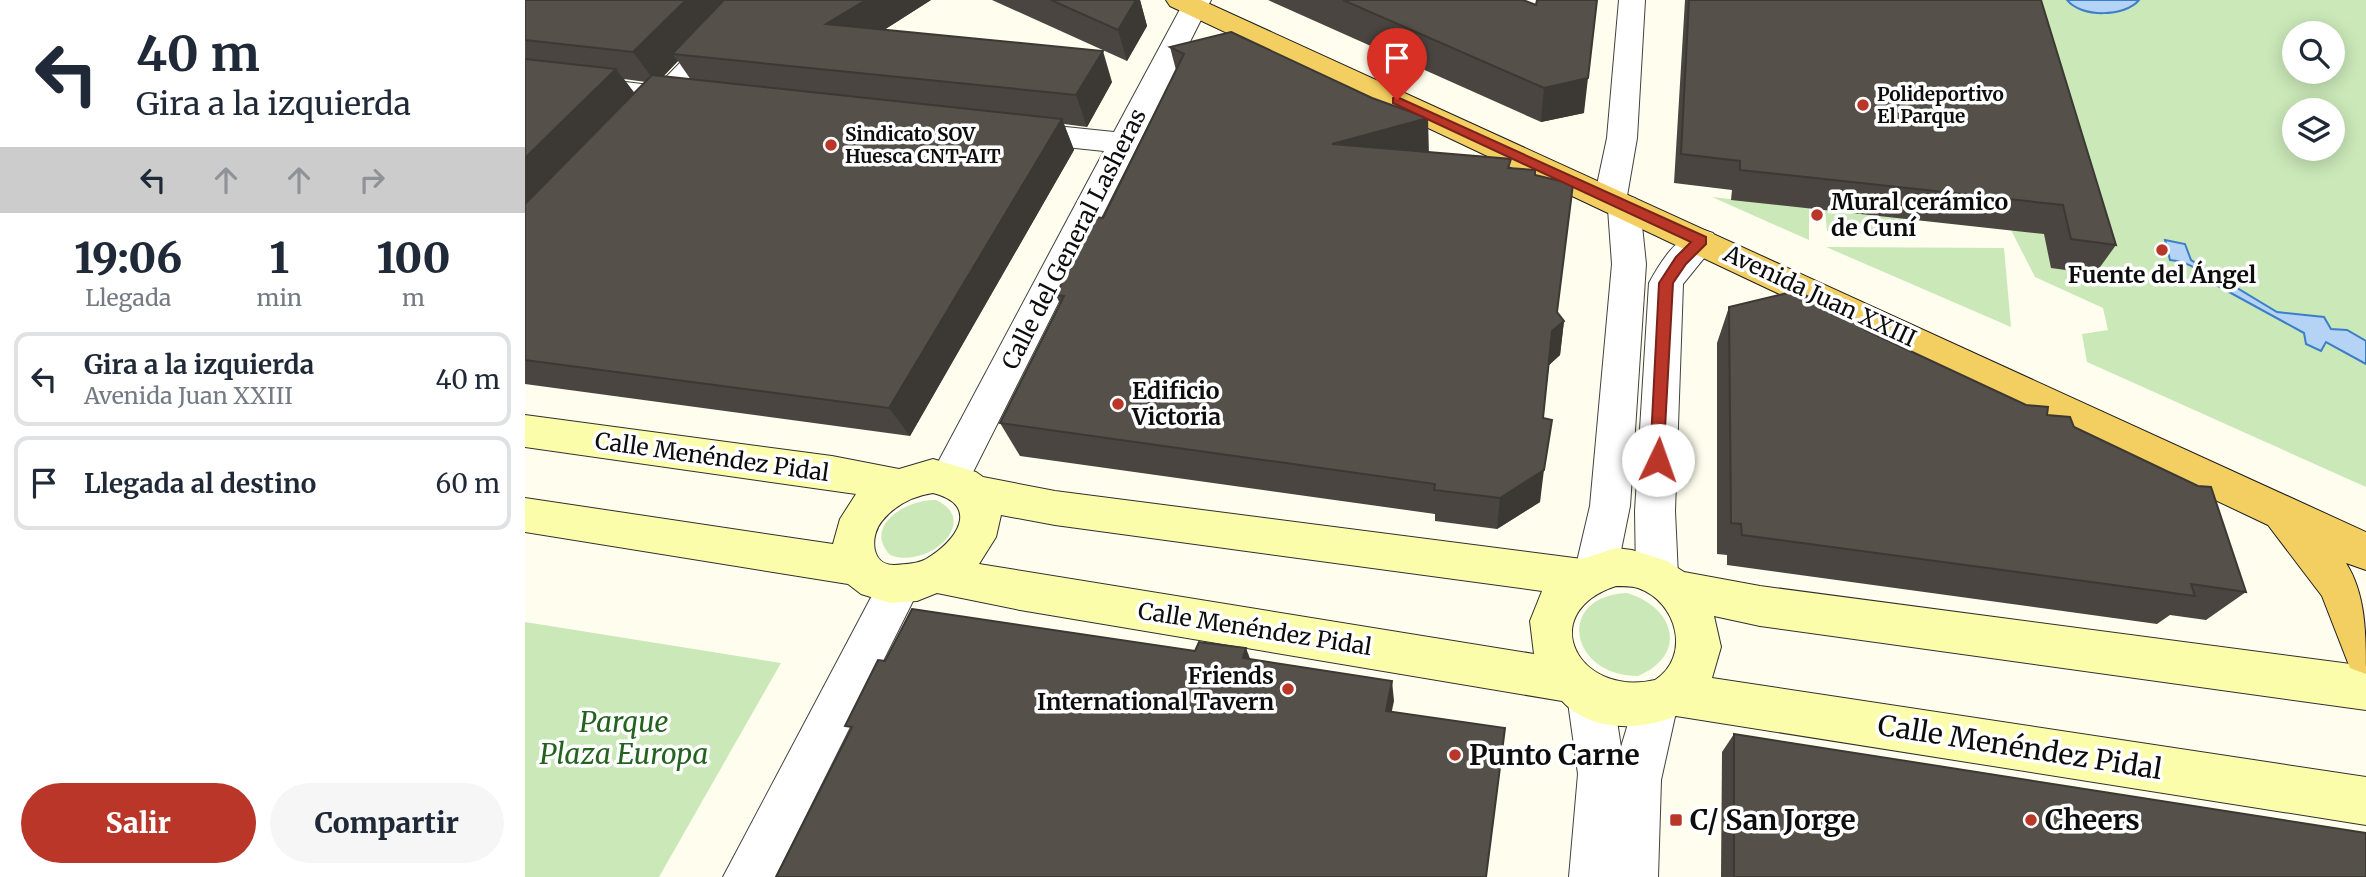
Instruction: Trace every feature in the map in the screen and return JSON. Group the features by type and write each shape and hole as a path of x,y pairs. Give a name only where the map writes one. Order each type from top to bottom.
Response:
{"highway":[{"name":"Avenida Juan XXIII","path":"1190,2 2366,552"},
{"name":"Avenida Juan XXIII","path":"2270,507 2304,540 2339,585 2366,653"}],"main road":[{"name":"Calle Menéndez Pidal","path":"525,431 832,472 898,485"},
{"path":"858,567 852,554 858,523 875,502 898,485 925,478 1055,508 1588,573 1616,567 1637,569 1666,583 1760,606 2366,688"},
{"path":"525,515 858,567 876,580 919,580 955,564 978,535 981,505 963,485"},
{"path":"1588,573 1564,590 1554,606 1549,624 1555,654 1581,688 1611,703 1633,706 1665,698 1689,680 1697,662 1700,642 1697,623 1688,604 1666,583"},
{"name":"Calle Menéndez Pidal","path":"919,580 1020,591 1581,688"},
{"name":"Calle Menéndez Pidal","path":"1665,698 2366,801"}],"street":[{"path":"621,142 757,0"},
{"path":"1588,573 1610,506 1629,264 1617,203 1632,0"},
{"name":"Calle del General Lasheras","path":"963,485 1190,2"},
{"path":"525,76 703,99"},
{"path":"985,128 1124,143"},
{"path":"1666,583 1655,511 1666,283 1681,260 1701,241"},
{"path":"748,877 919,580"},
{"path":"1581,688 1601,774 1594,877"},
{"path":"1633,877 1637,780 1665,698"}],"green space":[{"path":"2029,0 2366,0 2366,487 2087,362 2082,334 2108,330 2103,308 2035,277 2011,230"},
{"path":"1712,197 1809,208 1809,240"},
{"path":"1825,210 1904,218 1908,237 1827,231"},
{"path":"1826,247 2004,248 2011,327"},
{"path":"936,500 949,509 954,520 952,531 945,541 920,556 905,558 890,555 883,544 881,534 885,524 902,509"},
{"path":"1627,593 1656,609 1665,620 1669,632 1669,644 1664,656 1654,667 1638,676 1615,673 1597,663 1585,651 1580,636 1581,621 1589,607 1604,597"},
{"name":"Parque Plaza Europa","path":"525,622 781,663 659,877 525,877"}],"water":[{"path":"2067,0 2139,0 2124,10 2103,13 2082,10"},
{"path":"2165,240 2185,244 2191,260 2277,312 2324,317 2331,329 2347,330 2366,341 2366,364 2326,342 2321,351 2306,344 2304,333 2207,280 2191,266 2170,260"}],"building":[{"path":"525,0 686,0 633,52 525,40"},
{"path":"724,0 866,0 826,24 1103,51 1076,95 672,54"},
{"path":"1051,0 1136,0 1118,30"},
{"path":"1343,0 1523,0 1536,5 1537,0 1597,0 1588,78 1544,88"},
{"name":"Polideportivo El Parque","path":"1689,0 2041,0 2116,245 2071,239 2063,205 1740,170 1740,161 1681,154"},
{"path":"1231,32 1372,98 1428,118 1332,144 1511,159 1508,168 1535,170 1535,175 1573,184 1557,312 1564,321 1552,331 1543,418 1552,420 1544,470 1500,498 1434,490 1435,484 1000,423 1064,296 1056,295 1095,217 1103,218 1184,54 1170,47"},
{"path":"525,59 616,69 525,158"},
{"path":"652,75 1062,119 889,408 525,360 525,204"},
{"path":"1796,291 1863,322 1865,330 2026,405 2048,407 2047,415 2070,417 2074,427 2198,486 2211,487 2246,592 2191,584 2195,596 1742,535 1741,524 1731,523 1729,307"},
{"path":"912,609 1195,651 1199,642 1246,648 1243,658 1392,681 1386,711 1505,728 1486,877 776,877 852,727 845,726 878,660 885,661"},
{"path":"1734,734 2366,833 2366,877 1734,877"}],"place":[{"name":"Polideportivo El Parque","path":"1863,105"},
{"name":"Sindicato SOV Huesca CNT-AIT","path":"831,145"},
{"name":"Mural cerámico de Cuní","path":"1817,215"},
{"name":"Fuente del Ángel","path":"2162,250"},
{"name":"Edificio Victoria","path":"1118,404"},
{"name":"Friends International Tavern","path":"1288,689"},
{"name":"Punto Carne","path":"1455,755"},
{"name":"C/ San Jorge","path":"1676,820"},
{"name":"Cheers","path":"2031,820"}],"route":[{"path":"1397,100 1701,241 1681,260 1666,283 1658,460"}]}
